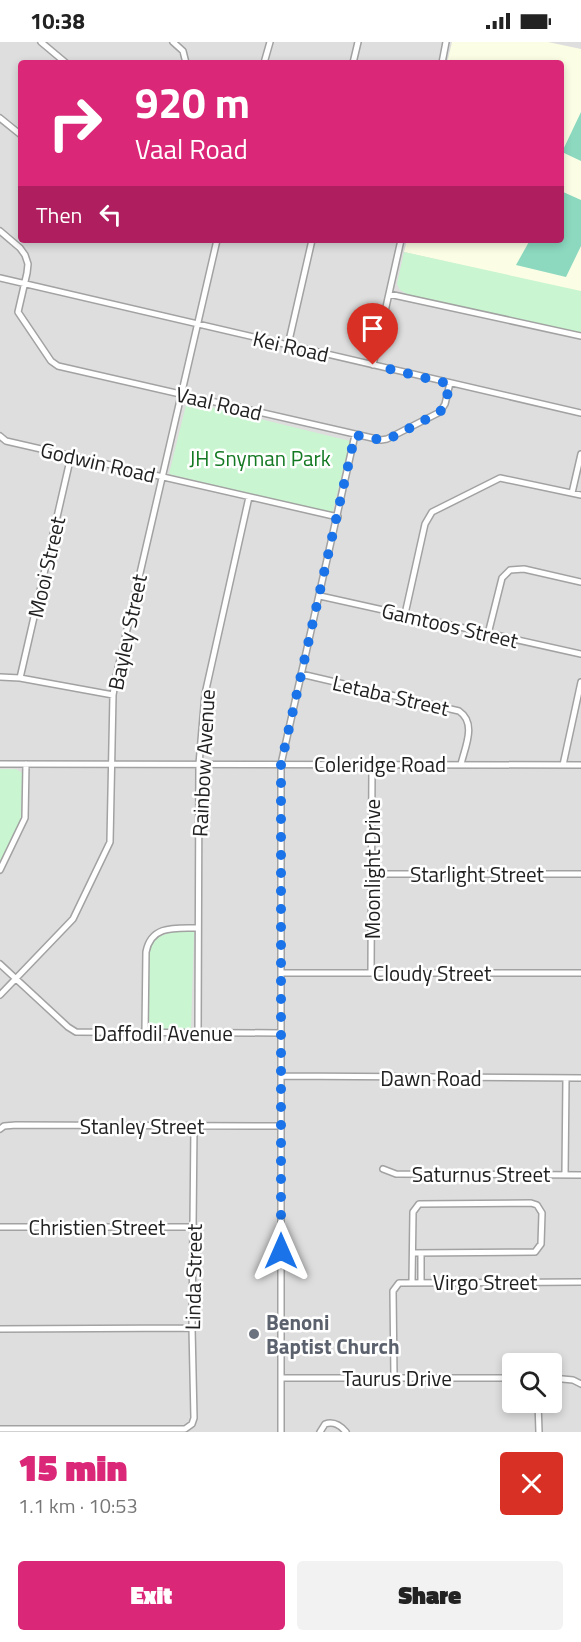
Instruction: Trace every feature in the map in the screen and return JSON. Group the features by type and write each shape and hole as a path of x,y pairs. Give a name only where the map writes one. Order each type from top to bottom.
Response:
{"street":[{"path":"41,42 62,60"},
{"path":"173,42 183,51 186,60"},
{"path":"265,60 270,42"},
{"path":"354,60 358,42"},
{"path":"443,60 446,42"},
{"path":"0,118 18,133"},
{"name":"Vaal Road","path":"0,231 20,248 28,264 18,312 54,363 61,367 381,440 387,440 437,414 445,404 450,384"},
{"name":"Bayley Street","path":"0,996 73,919 110,842 113,694 116,677 216,243"},
{"path":"288,345 311,243"},
{"path":"373,365 400,243"},
{"name":"Kei Road","path":"0,278 581,413"},
{"path":"389,294 581,336"},
{"path":"281,1432 281,764 355,435"},
{"name":"Godwin Road","path":"0,436 6,441 338,517"},
{"path":"572,493 581,454"},
{"name":"Mooi Street","path":"20,678 71,456"},
{"path":"405,614 425,524 432,512 500,477 581,495"},
{"name":"Rainbow Avenue","path":"198,1033 199,764 206,683 249,498"},
{"path":"488,634 502,578 510,570 524,569 581,582"},
{"name":"Gamtoos Street","path":"320,596 581,654"},
{"name":"Letaba Street","path":"302,674 459,711 470,724 461,764"},
{"path":"0,677 20,678 113,694"},
{"path":"563,765 581,682"},
{"name":"Coleridge Road","path":"0,764 581,765"},
{"path":"0,870 25,818 26,764"},
{"name":"Moonlight Drive","path":"371,973 372,765"},
{"name":"Starlight Street","path":"373,874 581,874"},
{"path":"145,1032 147,952 150,941 156,933 164,929 197,928"},
{"name":"Daffodil Avenue","path":"0,964 73,1031 280,1033"},
{"name":"Cloudy Street","path":"282,973 581,974"},
{"name":"Dawn Road","path":"281,1076 581,1078"},
{"path":"565,1174 566,1079"},
{"name":"Stanley Street","path":"2,1128 280,1125"},
{"name":"Linda Street","path":"0,1429 185,1429 190,1426 194,1418 192,1328 194,1126"},
{"name":"Saturnus Street","path":"382,1169 396,1174 581,1175"},
{"path":"412,1282 413,1212 415,1207 422,1203 531,1203 537,1205 541,1211 541,1245 535,1252 413,1253"},
{"name":"Christien Street","path":"0,1227 194,1227"},
{"path":"421,1253 421,1282"},
{"name":"Virgo Street","path":"394,1377 393,1291 399,1283 581,1282"},
{"path":"0,1329 192,1328"},
{"name":"Taurus Drive","path":"282,1378 502,1378"},
{"path":"562,1379 573,1380 581,1384"},
{"path":"538,1413 539,1432"},
{"path":"320,1432 325,1424 331,1422 342,1427 346,1432"}],"shaded area":[{"path":"0,42 581,42 581,1432 0,1432"},
{"path":"452,42 548,42 581,49 581,292 404,252 406,243 564,243 564,60 448,60"}],"green space":[{"path":"581,112 581,161 564,153 564,148"},
{"path":"564,192 581,200 581,246 566,277 516,265 528,243 564,243"},
{"path":"404,252 581,291 581,335 407,294 400,290 397,284"},
{"name":"JH Snyman Park","path":"187,401 350,441 332,514 169,474"},
{"path":"0,769 16,769 22,773 21,821 0,863"},
{"path":"175,931 194,931 191,1029 147,1030 147,953 155,938"}],"place":[{"name":"Benoni Baptist Church","path":"254,1334"}],"route":[{"path":"281,1251 281,764 355,435 387,440 437,414 445,404 450,384 373,365"}]}
